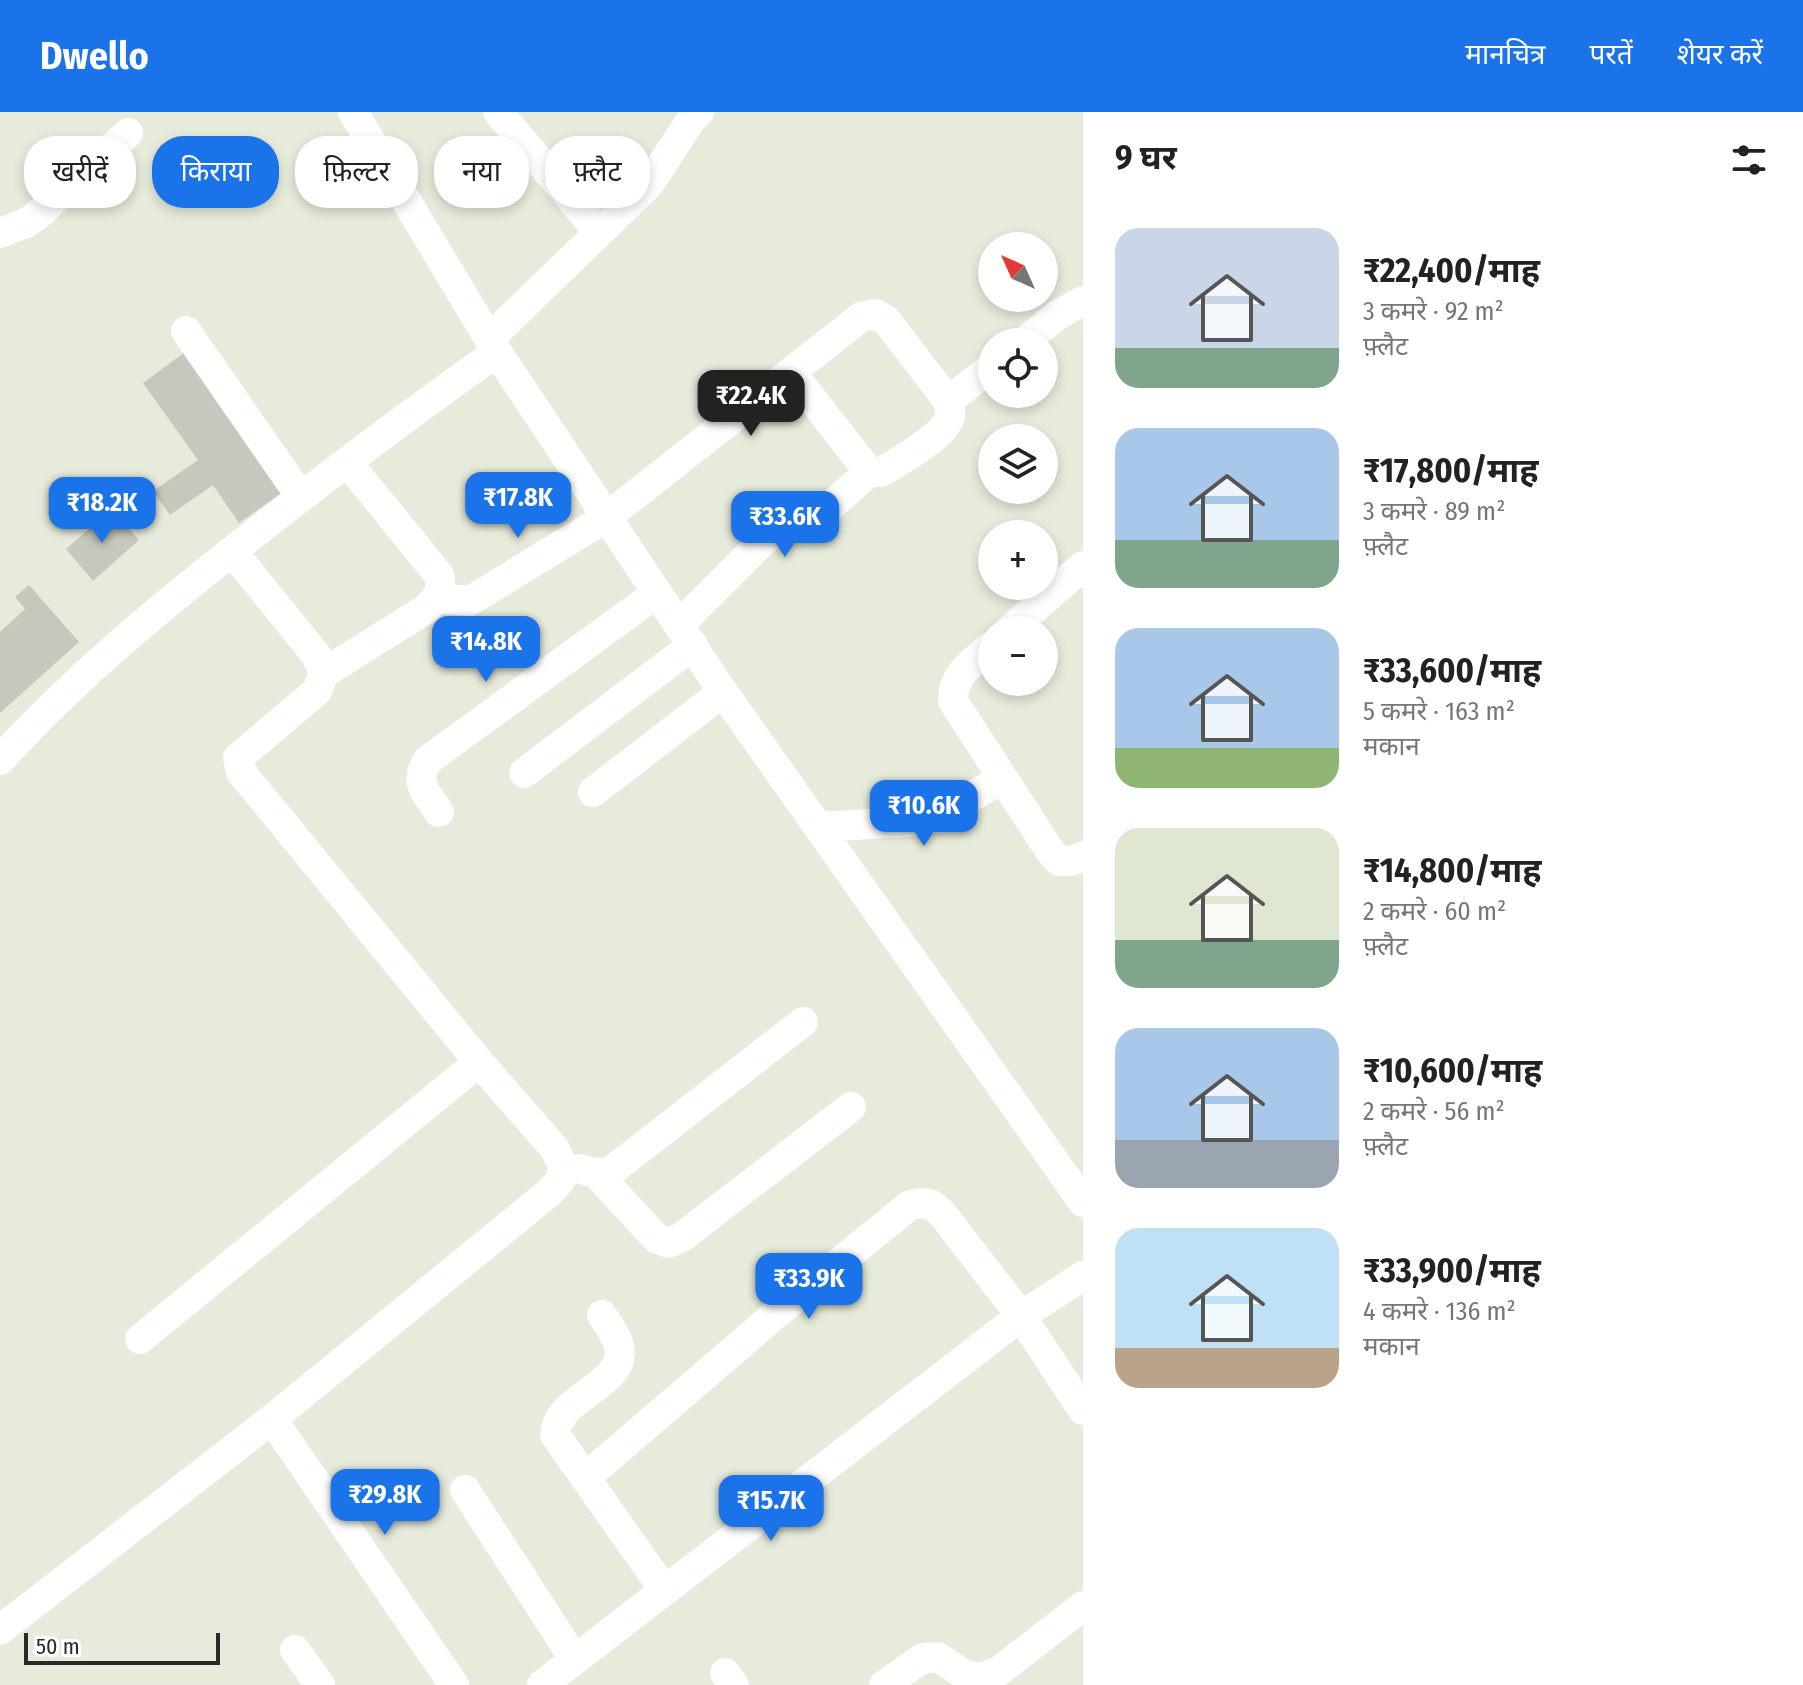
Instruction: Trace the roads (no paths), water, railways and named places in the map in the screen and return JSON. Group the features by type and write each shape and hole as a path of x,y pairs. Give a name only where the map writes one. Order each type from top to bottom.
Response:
{"street":[{"path":"353,112 493,345 723,692 1083,1202"},
{"path":"498,112 599,232"},
{"path":"0,760 41,715 202,574 493,345 599,232 649,184 699,112"},
{"path":"0,233 26,223 40,213 128,133"},
{"path":"1042,328 1083,301"},
{"path":"437,598 470,601 607,517 861,317 875,314 886,320 948,401 951,413 947,425 890,467 881,472 869,472 831,506 766,538 686,635 524,773"},
{"path":"186,331 301,497"},
{"path":"791,372 869,472"},
{"path":"948,401 978,378"},
{"path":"0,1630 272,1419 551,1191 562,1178 562,1164 544,1135 479,1062 241,772 238,758 317,691 324,673 426,609 437,598 442,587 439,575 347,462"},
{"path":"232,551 316,655 324,673"},
{"path":"1026,616 1083,566"},
{"path":"439,812 420,782 421,771 428,760 657,593"},
{"path":"978,658 963,671 953,686 953,701 1050,851 1059,861 1071,861 1083,856"},
{"path":"593,792 723,692"},
{"path":"818,827 924,821 937,817 1003,778"},
{"path":"562,1164 596,1173 610,1172 803,1022"},
{"path":"140,1339 479,1062"},
{"path":"596,1173 657,1239 669,1243 682,1237 851,1107"},
{"path":"585,1478 777,1313 910,1205 924,1201 935,1205 1021,1316 1083,1410"},
{"path":"542,1685 1021,1316 1083,1276"},
{"path":"602,1315 618,1343 620,1357 613,1370 563,1414 555,1425 555,1435 665,1591"},
{"path":"272,1419 454,1685"},
{"path":"465,1490 575,1660"},
{"path":"884,1685 923,1658 938,1657 965,1675 981,1678 999,1671 1083,1606"},
{"path":"295,1650 320,1685"}]}
